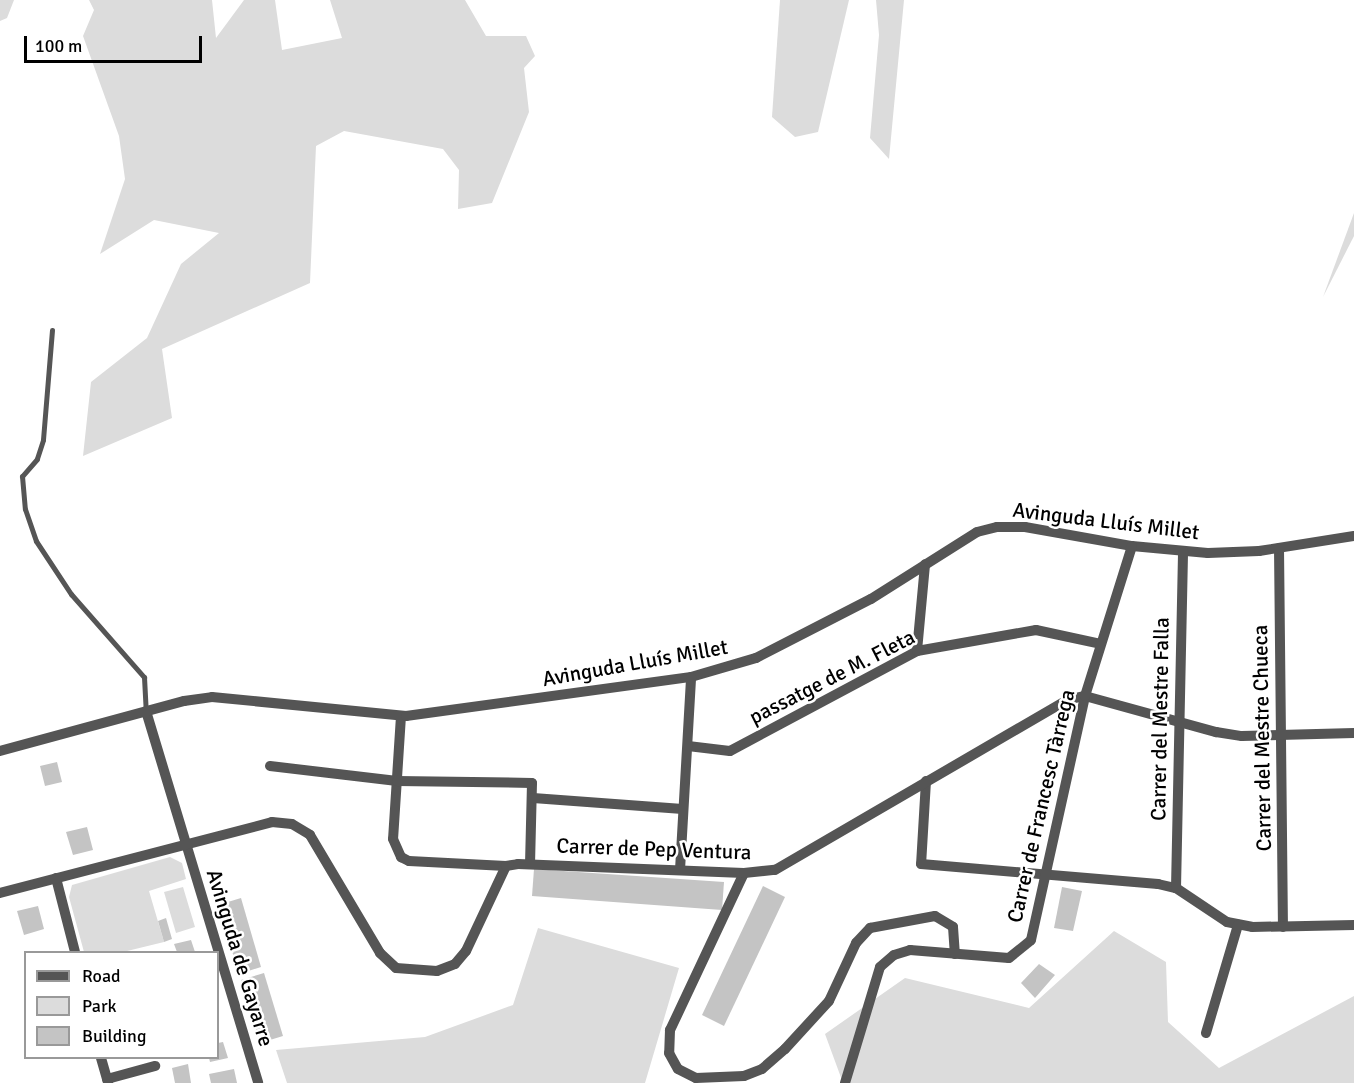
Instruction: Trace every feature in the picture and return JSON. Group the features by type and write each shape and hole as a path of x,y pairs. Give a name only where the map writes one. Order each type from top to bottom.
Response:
{"street":[{"name":"Avinguda Lluís Millet","path":"0,751 184,701 241,697 401,716 691,677 756,658 871,598 977,531 997,527 1025,527 1132,546 1238,553 1354,536"},
{"name":"Carrer de Francesc Tàrrega","path":"845,1083 880,966 894,955 910,950 1009,958 1022,951 1031,940 1085,696 1132,546"},
{"name":"Carrer del Mestre Chueca","path":"1279,548 1283,927"},
{"name":"Carrer del Mestre Falla","path":"1176,888 1183,551"},
{"path":"917,651 925,564"},
{"name":"passatge de M. Fleta","path":"688,746 730,751 917,651 1036,630 1101,644"},
{"path":"680,870 691,677"},
{"path":"1085,696 1216,732 1281,736 1354,733"},
{"name":"Carrer de Pep Ventura","path":"397,781 393,839 400,856 409,861 744,873 775,870 1043,712 1085,696"},
{"path":"146,711 186,845"},
{"path":"397,781 401,716"},
{"path":"270,766 397,781 532,783 530,864"},
{"path":"926,781 921,864 1176,888 1227,922 1238,925 1283,927 1354,925"},
{"path":"533,798 683,808"},
{"path":"0,893 272,822 292,824 310,835 380,953 396,968 415,972 437,971 461,957 506,866"},
{"name":"Avinguda de Gayarre","path":"186,845 216,951"},
{"path":"744,873 670,1030 669,1053 678,1069 696,1078 744,1076 762,1069 785,1049 829,1001 856,943 870,928 935,916 953,927 955,954"},
{"path":"56,878 75,951"},
{"path":"1206,1033 1238,925"},
{"name":"Avinguda de Gayarre","path":"220,966 258,1083"},
{"path":"101,1059 107,1081 155,1066"}],"lane":[{"path":"52,330 43,440 38,459 22,476 25,510 36,541 71,594 144,677 146,711"}],"green space":[{"path":"0,0 14,0 7,18 0,21"},
{"path":"89,0 212,0 216,38 244,0 275,0 282,50 342,38 330,0 465,0 486,36 526,36 535,56 524,68 529,112 492,203 458,209 459,170 443,149 344,131 316,146 310,283 162,349 172,418 83,456 91,382 147,338 181,264 219,233 154,220 100,254 125,179 119,136 83,36 94,10"},
{"path":"780,0 849,0 818,132 795,137 772,117"},
{"path":"876,0 904,0 889,159 870,138 879,35"},
{"path":"1354,213 1354,236 1323,297"},
{"path":"170,857 182,863 186,879 149,891 164,942 127,951 84,951 69,897 72,885"},
{"path":"183,887 195,927 176,933 164,892"},
{"path":"538,928 679,968 645,1083 287,1083 276,1050 425,1037 513,1005"},
{"path":"1114,931 1166,962 1168,1022 1219,1068 1354,996 1354,1083 843,1083 825,1034 905,978 1029,1008"}],"building":[{"path":"57,762 62,782 45,786 40,766"},
{"path":"87,827 93,850 73,855 66,832"},
{"path":"534,869 724,882 722,910 532,896"},
{"path":"763,886 785,897 724,1026 702,1015"},
{"path":"1062,887 1082,891 1073,931 1054,928"},
{"path":"241,898 261,967 239,974 218,905"},
{"path":"38,906 44,929 24,935 17,911"},
{"path":"166,918 172,939 164,942 158,921"},
{"path":"191,940 195,951 177,951 174,944"},
{"path":"1039,964 1055,975 1035,998 1021,983"},
{"path":"264,973 283,1036 260,1043 241,980"},
{"path":"223,1042 228,1058 210,1062 209,1059 219,1059 219,1043"},
{"path":"188,1064 191,1083 175,1083 172,1068"},
{"path":"234,1069 237,1083 211,1083 209,1074"}]}
